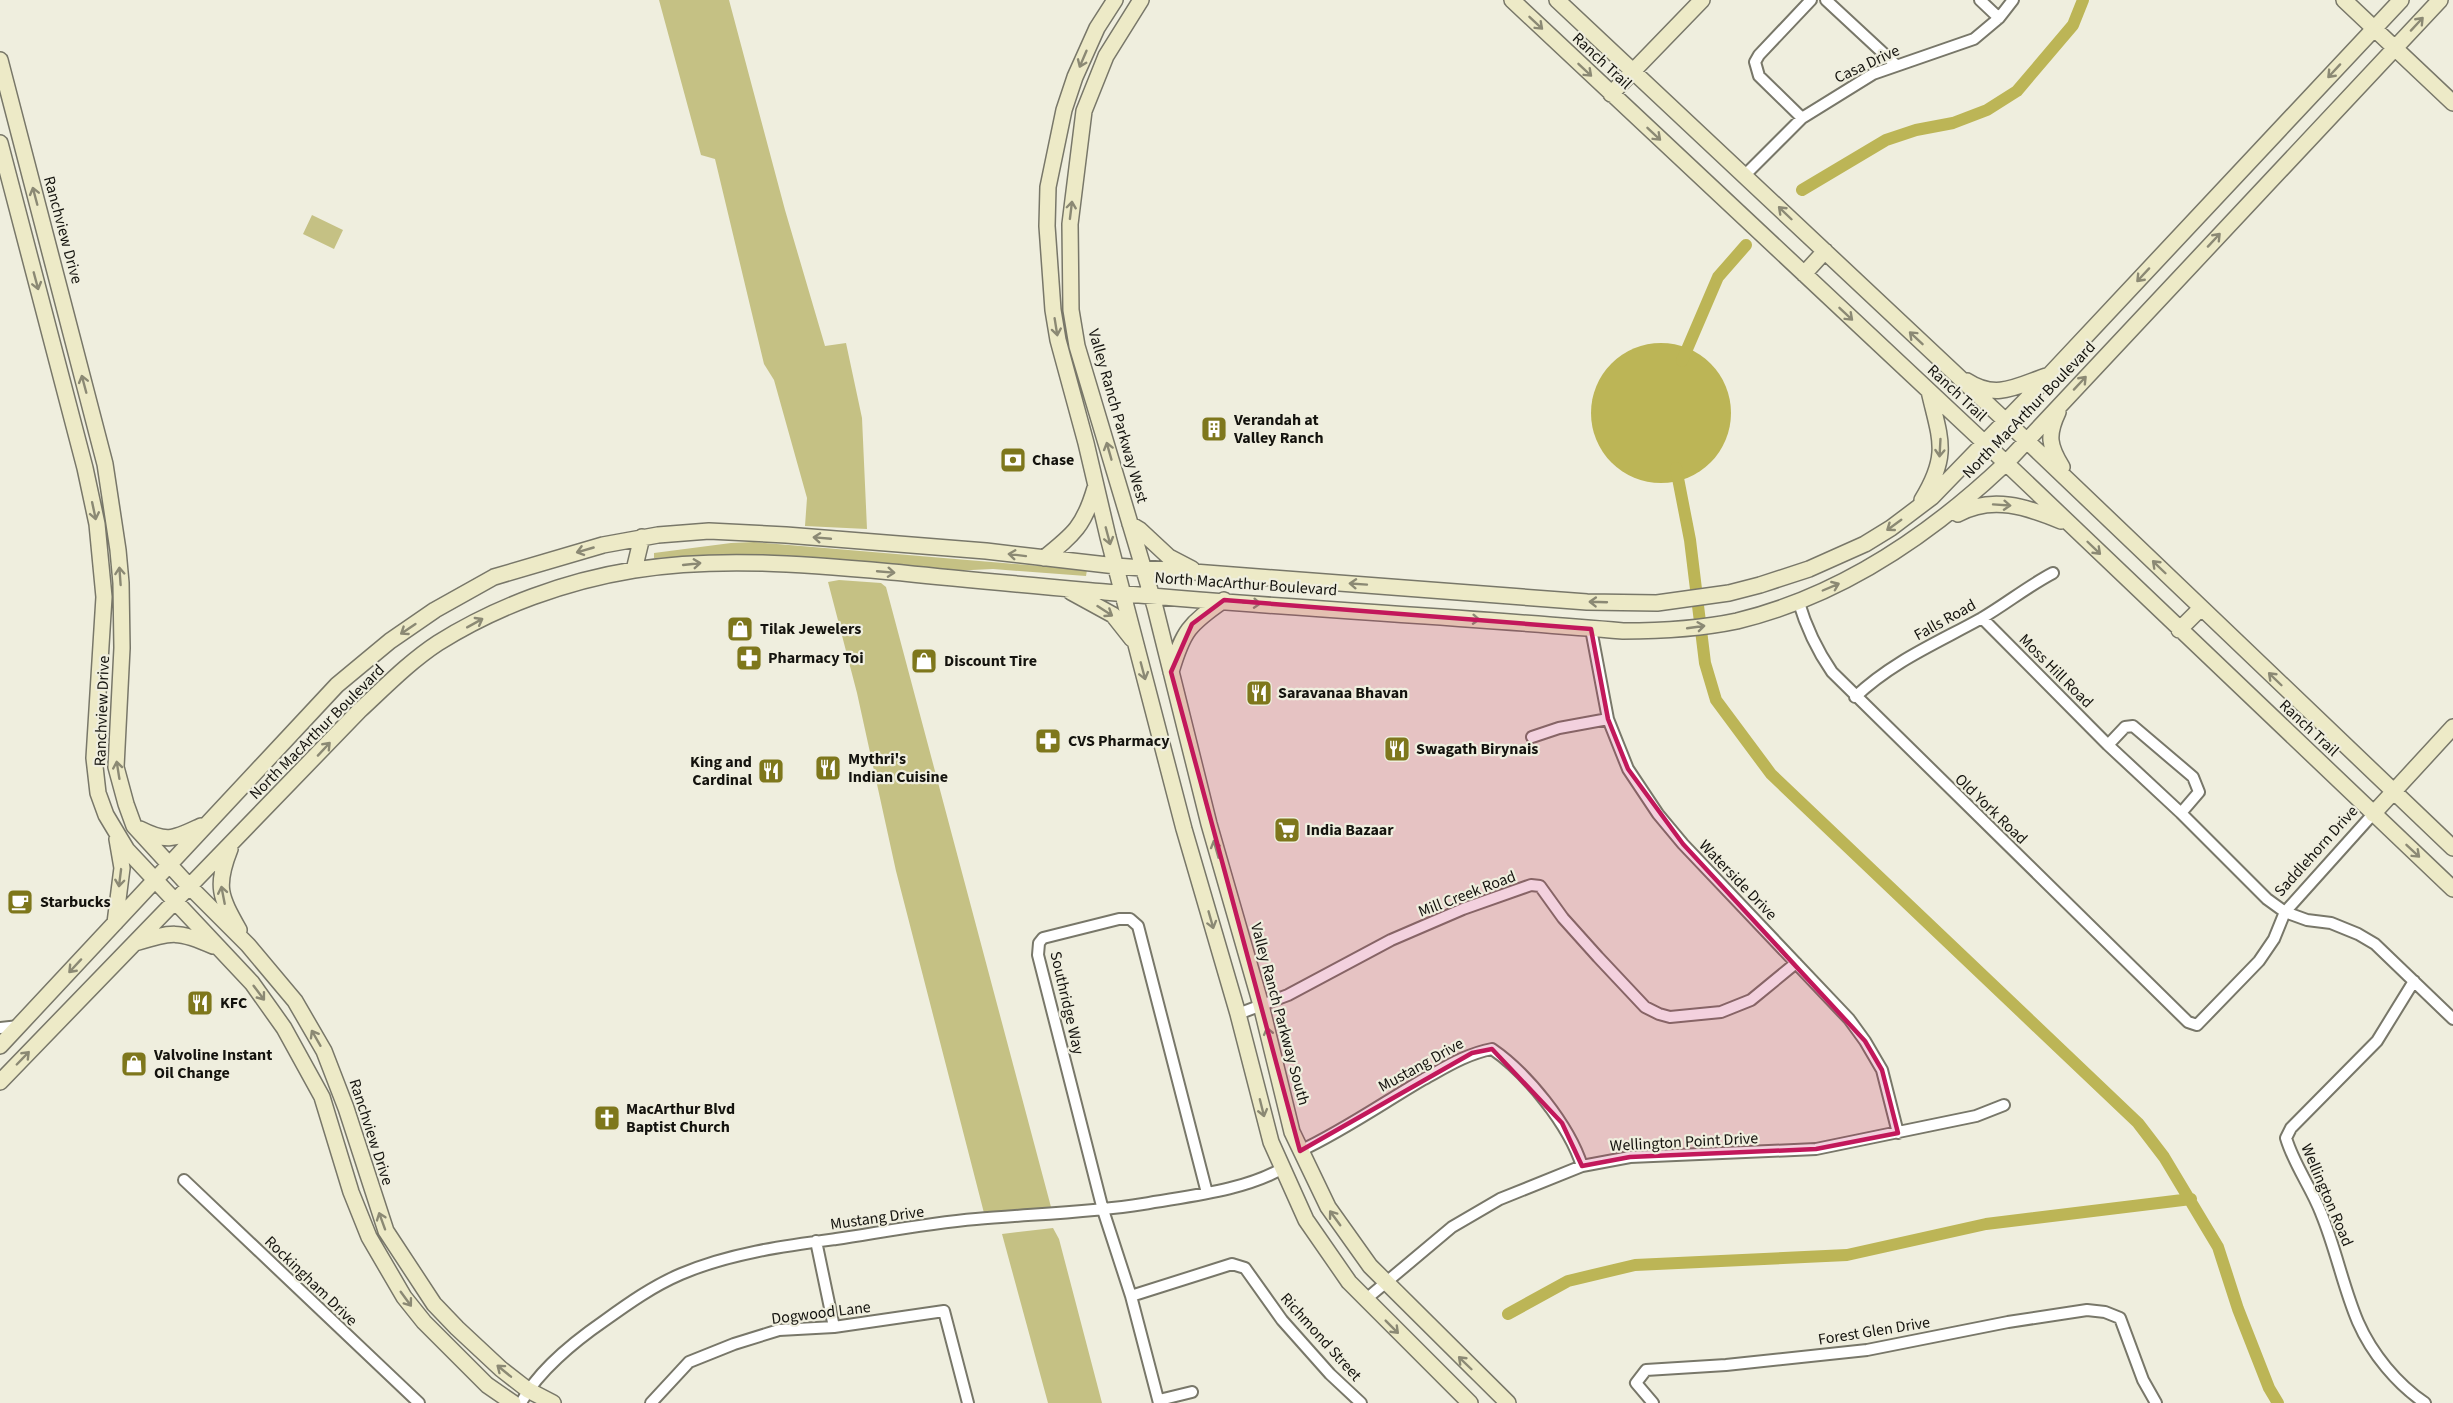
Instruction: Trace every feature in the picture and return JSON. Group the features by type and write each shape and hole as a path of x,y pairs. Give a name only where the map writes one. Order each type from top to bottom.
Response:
{"main road":[{"name":"Valley Ranch Parkway West","path":"1141,0 1106,56 1084,111 1070,224 1071,310 1077,346 1142,568"},
{"name":"Ranch Trail","path":"1512,0 2006,463 2453,889"},
{"name":"Ranch Trail","path":"1557,0 1745,175 2004,422 2027,441 2453,848"},
{"path":"1611,94 1702,0"},
{"path":"2344,0 2453,103"},
{"name":"North MacArthur Boulevard","path":"0,1046 337,685 390,641 435,610 494,578 619,540 709,531 786,535 1116,566 1416,588 1483,596 1587,602 1657,603 1729,593 1760,585 1832,559 1865,543 1932,496 1984,444 2401,0"},
{"name":"North MacArthur Boulevard","path":"0,1082 359,711 438,643 491,614 528,598 568,585 634,570 703,563 776,563 1123,594 1656,631 1736,621 1798,600 1867,570 1929,530 2006,463 2440,0"},
{"path":"1128,19 1113,4 1097,28 1076,77 1058,131 1048,187 1047,226 1058,340 1184,829 1238,1014 1271,1142 1306,1220 1349,1282 1470,1403"},
{"name":"Ranchview Drive","path":"0,60 105,464 121,583 122,648 116,767 134,826 248,945 295,1001 324,1051 346,1108 357,1148 386,1231 428,1295 457,1328 501,1369 524,1396 553,1403"},
{"name":"Ranchview Drive","path":"0,143 85,468 97,524 104,597 96,717 95,775 98,793 116,833 155,881 252,983 271,1009 316,1083 338,1154 369,1237 404,1297 424,1322 487,1385 513,1403"},
{"path":"1804,274 1825,251"},
{"path":"1050,268 1071,269"},
{"path":"1950,370 1975,386 1993,391 2009,390 2049,375"},
{"path":"1915,509 1930,485 1940,460 1941,438 1929,392"},
{"path":"2064,400 2054,420 2051,449 2073,485"},
{"path":"85,468 105,464"},
{"path":"1044,558 1076,531 1085,517 1096,485"},
{"path":"90,488 108,486"},
{"path":"1929,530 1965,510 1981,505 1998,504 2029,508 2070,525"},
{"path":"1130,524 1140,530 1169,557 1198,572"},
{"path":"634,570 642,537"},
{"path":"619,540 634,570"},
{"name":"Valley Ranch Parkway South","path":"1142,568 1151,595 1209,824 1261,1005 1292,1132 1300,1151 1328,1208 1370,1266 1508,1403"},
{"path":"1063,588 1113,615 1136,645"},
{"path":"1412,615 1416,588"},
{"path":"1171,672 1179,646 1192,624 1224,600"},
{"path":"2179,630 2201,608"},
{"name":"Saddlehorn Drive","path":"2373,814 2453,726"},
{"path":"134,826 161,839 180,836 212,820"},
{"path":"1184,829 1209,824"},
{"path":"115,923 122,868 116,833"},
{"path":"233,841 220,873 222,900 248,945"},
{"path":"133,944 163,935 186,934 221,949"},
{"path":"338,1154 357,1148"}],"street":[{"path":"1802,118 1759,76 1755,62 1766,47 1811,0"},
{"path":"1826,0 1896,65"},
{"path":"1980,0 1999,18"},
{"name":"Casa Drive","path":"1745,175 1802,118 1865,79 1896,65 1974,39 1999,18 2013,0"},
{"name":"Falls Road","path":"1855,697 1875,677 1894,665 1982,618 2053,573"},
{"name":"Old York Road","path":"1798,600 1805,625 1820,654 1855,697 2188,1022"},
{"name":"Moss Hill Road","path":"1982,618 2252,885 2285,912 2307,920 2331,923 2375,944 2453,1018"},
{"name":"Waterside Drive","path":"1591,628 1608,719 1628,770 1658,814 1683,844 1849,1019 1882,1070 1898,1133"},
{"path":"1532,736 1559,728 1608,719"},
{"path":"2108,745 2129,725 2137,727 2193,777 2199,792 2181,813"},
{"name":"Saddlehorn Drive","path":"2188,1022 2197,1025 2259,961 2274,939 2285,912 2373,814"},
{"name":"Mill Creek Road","path":"1238,1014 1288,995 1391,940 1463,909 1531,885 1540,886 1563,918 1598,957 1645,1007 1659,1014 1670,1017 1721,1012 1751,1000 1796,963"},
{"name":"Southridge Way","path":"1159,1402 1131,1296 1103,1210 1038,949 1039,943 1048,935 1119,919 1130,919 1138,926 1207,1193"},
{"name":"Wellington Road","path":"2414,981 2377,1041 2291,1128 2286,1138 2292,1156 2314,1195 2327,1228 2359,1324 2396,1380 2425,1403"},
{"path":"0,1028 20,1026"},
{"name":"Mustang Drive","path":"1300,1151 1322,1141 1383,1103 1472,1053 1492,1049 1522,1077 1562,1123 1575,1146 1582,1166"},
{"name":"Wellington Point Drive","path":"1365,1300 1452,1227 1490,1204 1543,1180 1582,1166 1630,1157 1816,1149 1976,1116 2004,1105"},
{"name":"Mustang Drive","path":"524,1396 581,1337 643,1293 681,1274 711,1263 752,1252 816,1241 973,1220 1103,1210 1207,1193 1269,1176 1283,1168"},
{"name":"Rockingham Drive","path":"184,1180 419,1403"},
{"path":"816,1241 834,1328"},
{"name":"Richmond Street","path":"1131,1296 1232,1264 1245,1268 1282,1320 1330,1374 1361,1403"},
{"name":"Forest Glen Drive","path":"1653,1403 1636,1383 1646,1370 1726,1365 1867,1350 2008,1322 2087,1310 2105,1312 2120,1318 2143,1380 2156,1403"},
{"name":"Dogwood Lane","path":"651,1403 689,1362 734,1344 779,1330 834,1328 944,1311 968,1403"},
{"path":"1159,1402 1192,1392"}],"highlighted area":[{"path":"1224,600 1591,629 1608,719 1628,769 1683,844 1865,1041 1882,1070 1898,1133 1816,1149 1630,1157 1582,1166 1562,1123 1492,1049 1472,1053 1300,1151 1171,672 1192,624"}],"shaded area":[{"path":"659,0 729,0 785,210 825,346 846,343 862,418 867,529 805,526 807,498 774,380 764,364 715,159 701,155"},
{"path":"312,215 343,230 334,249 303,234"},
{"path":"1661,343 1688,348 1711,363 1726,386 1731,413 1726,440 1711,463 1688,478 1661,483 1634,478 1611,463 1596,440 1591,413 1596,386 1611,363 1634,348"},
{"path":"754,542 1087,570 1086,576 993,569 950,571 737,554 654,558 654,553"},
{"path":"839,580 881,583 886,587 1051,1207 984,1213 896,871 857,693 828,582"},
{"path":"1053,1228 1059,1239 1102,1403 1048,1403 1002,1234"}],"waterway":[{"path":"1802,190 1886,140 1916,130 1953,123 1987,110 2017,91 2073,25 2083,0"},
{"path":"1682,361 1718,277 1746,245"},
{"path":"1676,468 1690,540 1705,663 1716,700 1771,774 2138,1123 2164,1157 2218,1247 2238,1309 2269,1388 2278,1403"},
{"path":"1508,1314 1568,1281 1635,1265 1847,1255 1986,1224 2191,1199"}],"place":[{"name":"Verandah at Valley Ranch","path":"1214,429"},
{"name":"Chase","path":"1013,460"},
{"name":"Tilak Jewelers","path":"740,629"},
{"name":"Pharmacy Toi","path":"749,658"},
{"name":"Discount Tire","path":"924,661"},
{"name":"Saravanaa Bhavan","path":"1259,693"},
{"name":"CVS Pharmacy","path":"1048,741"},
{"name":"Swagath Birynais","path":"1397,749"},
{"name":"Mythri's Indian Cuisine","path":"828,768"},
{"name":"King and Cardinal","path":"771,771"},
{"name":"India Bazaar","path":"1287,830"},
{"name":"Starbucks","path":"20,902"},
{"name":"KFC","path":"200,1003"},
{"name":"Valvoline Instant Oil Change","path":"134,1064"},
{"name":"MacArthur Blvd Baptist Church","path":"607,1118"}]}
